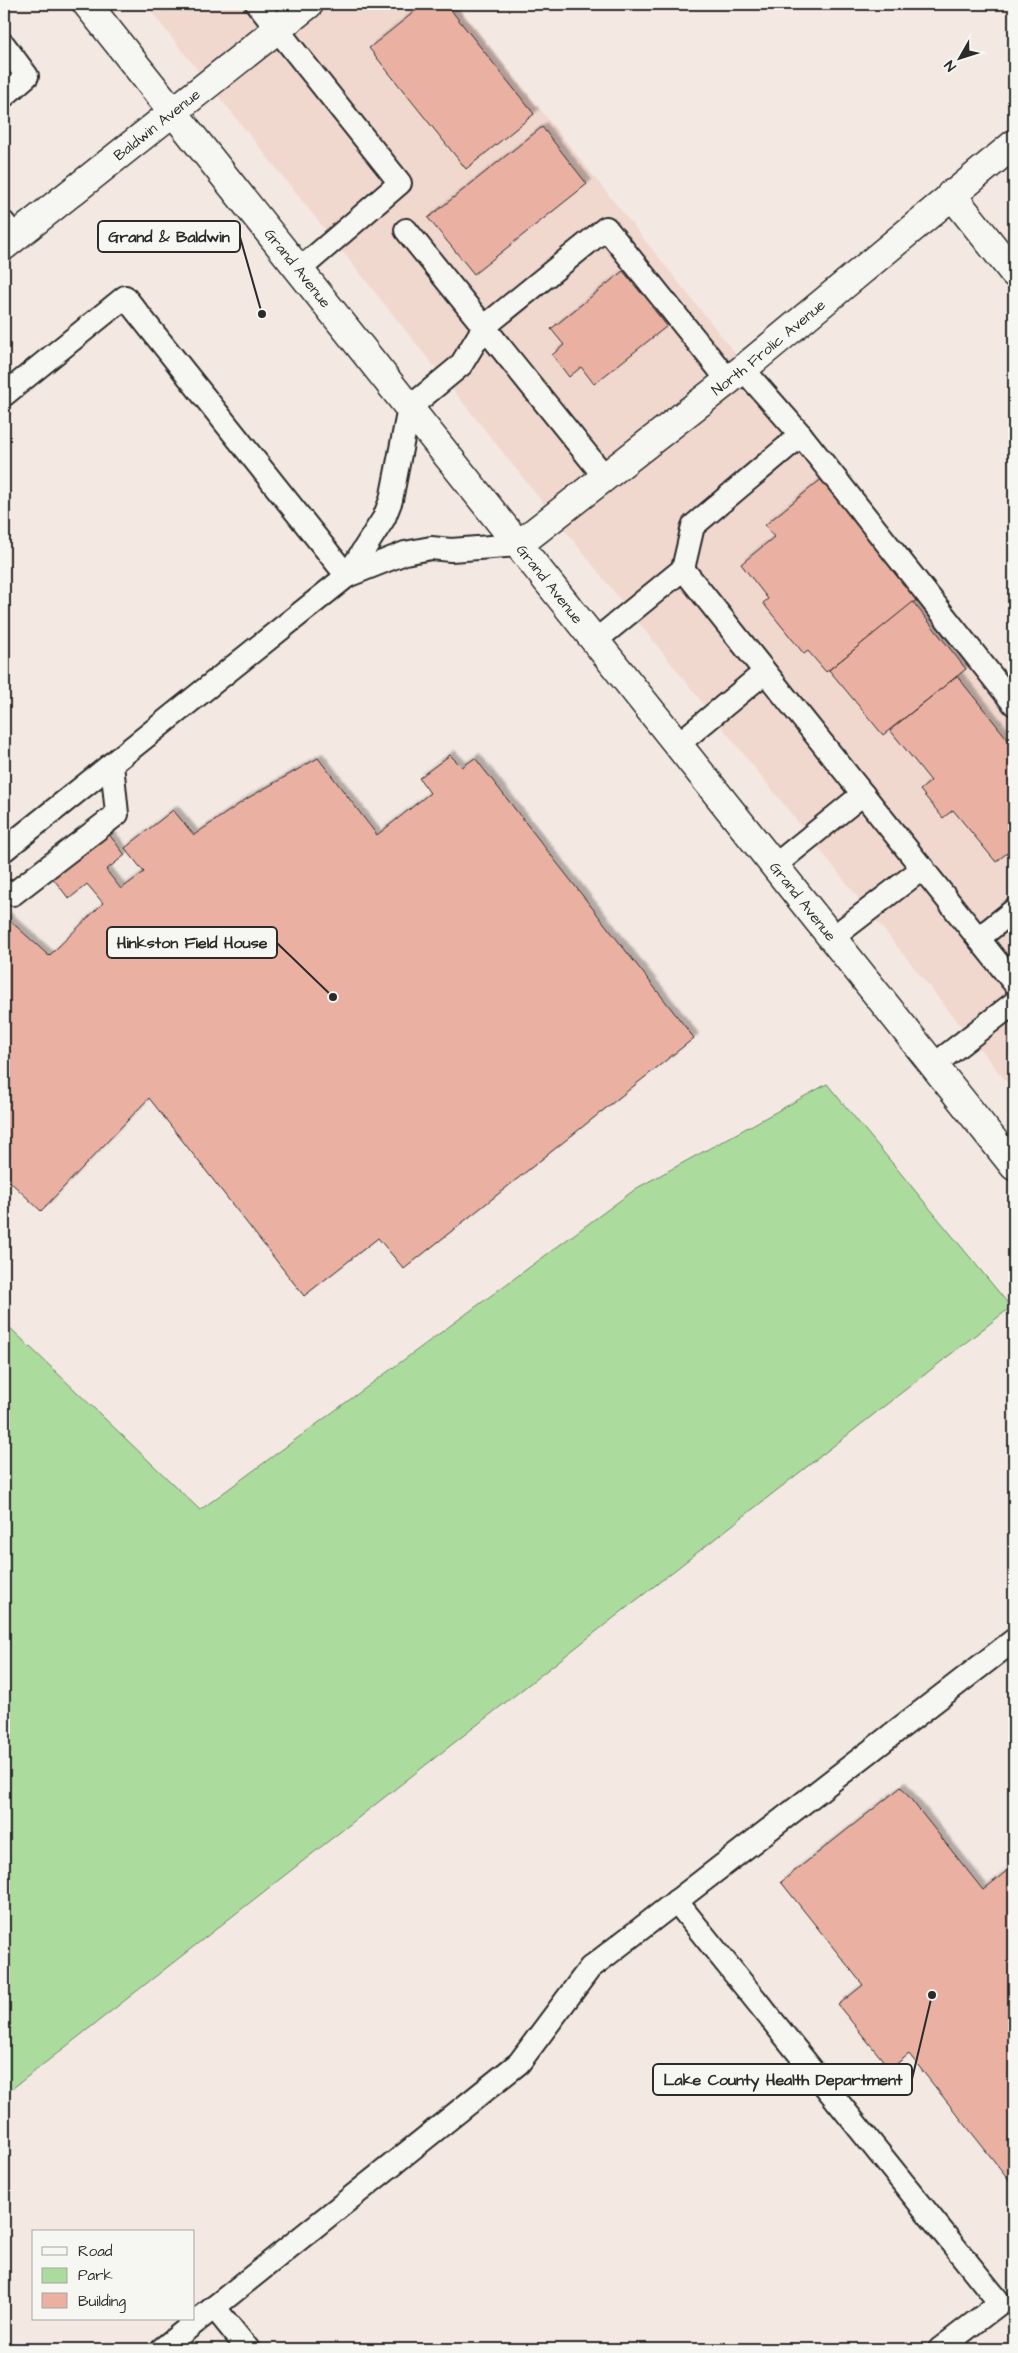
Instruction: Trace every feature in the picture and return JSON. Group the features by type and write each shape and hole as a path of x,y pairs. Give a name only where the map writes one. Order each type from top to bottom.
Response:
{"main road":[{"name":"Grand Avenue","path":"87,4 1014,1166"},
{"name":"Baldwin Avenue","path":"7,236 173,112 309,4"},
{"name":"North Frolic Avenue","path":"518,545 735,374 1014,144"},
{"path":"951,194 1014,273"}],"lane":[{"path":"257,4 400,183 299,270"},
{"path":"4,45 27,76 4,96"},
{"path":"347,576 384,518 391,500 409,408 461,365 484,327 606,228 735,374 801,435 1014,704"},
{"path":"406,230 605,477"},
{"path":"4,395 125,297 347,576"},
{"path":"595,641 683,569 693,526 801,435"},
{"path":"4,850 347,576 404,553 431,548 451,550 518,545"},
{"path":"683,569 1014,983"},
{"path":"677,745 765,672"},
{"path":"4,891 12,894 117,814 112,764"},
{"path":"774,866 863,794"},
{"path":"832,938 923,868"},
{"path":"978,938 1014,910"},
{"path":"934,1065 1014,1003"},
{"path":"162,2349 519,2064 590,1968 1014,1640"},
{"path":"676,1901 1000,2303 940,2349"},
{"path":"214,2307 248,2349"}],"shaded area":[{"path":"145,4 456,4 1014,702 1014,1091 923,979"}],"green space":[{"path":"827,1084 1011,1307 4,2095 4,1322 200,1510 637,1188"}],"building":[{"path":"424,4 446,4 534,114 466,169 369,48"},
{"path":"542,127 587,184 474,274 428,218"},
{"path":"623,271 641,293 647,289 656,301 651,306 667,326 594,384 581,367 569,377 552,355 564,345 551,329"},
{"path":"824,477 920,597 826,672 808,651 804,654 763,603 768,599 741,564 774,537 765,525"},
{"path":"913,602 966,669 883,735 829,670"},
{"path":"957,676 1014,747 1014,847 996,862 953,810 943,818 920,790 931,781 890,730"},
{"path":"450,755 462,767 475,758 694,1038 404,1269 378,1238 304,1296 149,1098 41,1211 4,1176 4,919 6,917 49,956 103,903 87,884 69,899 52,877 108,833 125,855 106,870 121,889 144,872 125,848 173,810 194,835 248,798 318,758 377,835 430,793 419,778"},
{"path":"901,1787 983,1890 1014,1865 1014,2186 909,2054 890,2069 838,2005 863,1985 781,1882"}],"place":[{"name":"Grand & Baldwin","path":"262,314"},
{"name":"Hinkston Field House","path":"333,997"},
{"name":"Lake County Health Department","path":"932,1995"}]}
